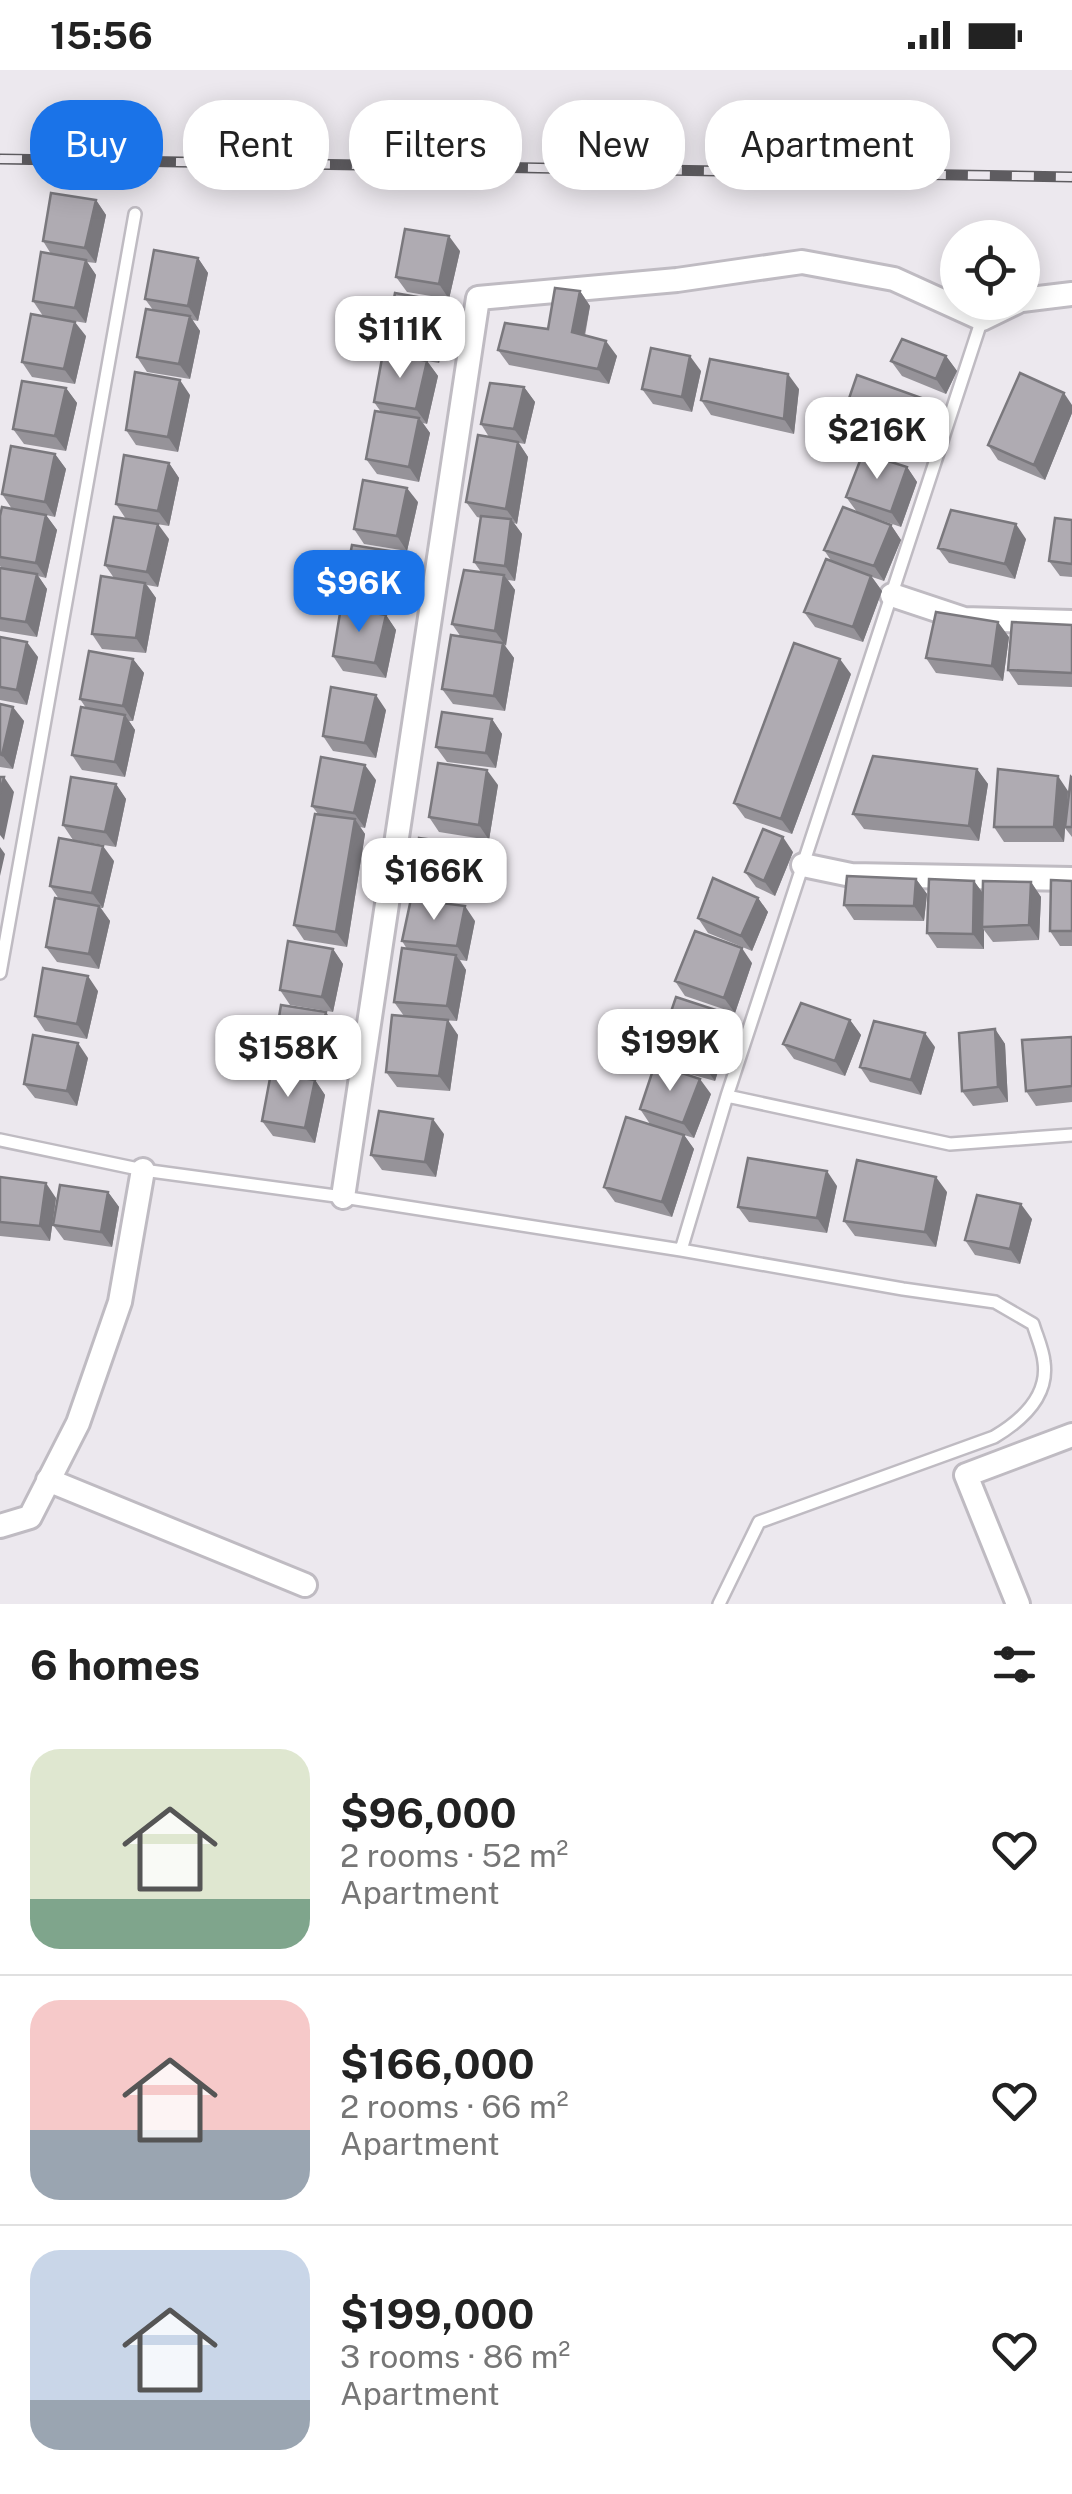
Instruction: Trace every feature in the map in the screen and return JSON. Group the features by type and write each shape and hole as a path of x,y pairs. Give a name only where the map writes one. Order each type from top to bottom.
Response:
{"street":[{"path":"343,1196 478,298 676,280 802,262 894,279 940,300"},
{"path":"1040,298 1072,294"},
{"path":"892,595 964,619 1072,622"},
{"path":"803,865 850,875 1072,879"},
{"path":"0,1526 30,1518 78,1423 120,1302 144,1170"},
{"path":"1018,1604 966,1475 1072,1435"},
{"path":"994,1437 1004,1461"},
{"path":"48,1480 305,1585"}],"lane":[{"path":"0,973 136,214"},
{"path":"681,1250 727,1096 982,320"},
{"path":"727,1096 950,1144 1072,1135"},
{"path":"0,1140 144,1170 343,1196 995,1302 1033,1324 1045,1378 1035,1401 1017,1423 994,1437 759,1522 719,1604"}],"building":[{"path":"51,193 96,200 85,248 43,241"},
{"path":"405,229 449,236 439,284 396,277"},
{"path":"154,250 198,258 188,306 145,299"},
{"path":"41,252 86,260 75,308 33,301"},
{"path":"555,288 580,291 572,332 606,341 598,369 498,350 505,323 548,329"},
{"path":"395,293 440,301 429,348 386,341"},
{"path":"146,309 190,316 179,364 137,357"},
{"path":"31,314 75,322 64,369 22,362"},
{"path":"902,339 946,356 936,379 891,361"},
{"path":"651,348 690,356 682,397 642,389"},
{"path":"383,353 427,361 416,409 374,402"},
{"path":"710,359 788,374 784,419 701,400"},
{"path":"135,372 180,380 168,437 126,430"},
{"path":"1020,373 1064,393 1034,465 988,445"},
{"path":"857,375 927,400 908,446 842,419"},
{"path":"22,381 66,388 55,436 13,429"},
{"path":"490,383 524,387 514,429 481,424"},
{"path":"375,411 419,418 409,467 366,459"},
{"path":"478,435 518,442 506,509 466,502"},
{"path":"11,446 55,454 45,502 2,494"},
{"path":"863,453 907,467 891,512 846,497"},
{"path":"124,455 169,463 158,511 116,504"},
{"path":"363,480 407,488 397,536 354,529"},
{"path":"2,507 46,515 36,563 0,557"},
{"path":"843,507 891,525 874,566 824,550"},
{"path":"951,510 1016,524 1005,564 938,548"},
{"path":"481,516 511,519 505,566 474,562"},
{"path":"114,517 158,524 147,572 105,565"},
{"path":"1055,518 1072,520 1072,564 1049,561"},
{"path":"352,545 396,552 385,600 343,593"},
{"path":"826,559 871,576 853,627 804,612"},
{"path":"0,568 37,574 26,622 0,618"},
{"path":"464,570 504,575 495,631 452,624"},
{"path":"101,576 145,583 136,638 92,634"},
{"path":"341,607 386,615 375,663 333,656"},
{"path":"936,612 998,622 992,666 926,658"},
{"path":"1012,622 1072,625 1072,673 1008,670"},
{"path":"451,635 503,643 494,696 442,689"},
{"path":"0,637 27,642 17,690 0,687"},
{"path":"794,643 840,659 781,819 734,803"},
{"path":"89,651 133,659 123,706 80,699"},
{"path":"331,687 376,695 365,743 323,736"},
{"path":"0,704 13,707 2,755 0,754"},
{"path":"81,707 125,715 115,762 72,755"},
{"path":"442,712 492,719 486,753 436,747"},
{"path":"873,756 977,769 969,826 853,814"},
{"path":"321,757 365,765 354,813 312,806"},
{"path":"438,763 487,770 479,825 429,817"},
{"path":"998,769 1058,776 1054,827 994,827"},
{"path":"71,777 116,784 105,832 63,825"},
{"path":"1071,777 1072,827 1065,827"},
{"path":"315,814 355,819 336,932 294,925"},
{"path":"763,829 783,837 764,881 745,872"},
{"path":"59,838 103,846 92,893 50,886"},
{"path":"419,838 471,845 465,887 414,881"},
{"path":"847,876 916,879 914,906 844,905"},
{"path":"713,878 758,898 741,936 698,918"},
{"path":"929,879 974,881 973,934 927,933"},
{"path":"1051,880 1072,881 1072,931 1050,931"},
{"path":"983,881 1031,882 1029,925 982,927"},
{"path":"55,898 99,906 89,954 46,947"},
{"path":"411,899 465,906 457,946 402,941"},
{"path":"695,931 742,948 724,998 675,981"},
{"path":"288,941 333,949 322,997 280,990"},
{"path":"402,948 456,955 447,1006 394,1002"},
{"path":"43,968 88,976 77,1024 35,1016"},
{"path":"676,997 722,1012 704,1066 657,1053"},
{"path":"801,1003 850,1020 835,1061 783,1044"},
{"path":"281,1005 326,1012 315,1060 273,1053"},
{"path":"392,1015 448,1020 439,1076 386,1072"},
{"path":"874,1021 925,1033 911,1080 860,1067"},
{"path":"995,1029 998,1087 962,1091 959,1033"},
{"path":"33,1035 78,1043 67,1091 24,1084"},
{"path":"1072,1037 1072,1086 1026,1091 1022,1040"},
{"path":"655,1064 700,1079 683,1123 640,1109"},
{"path":"271,1073 315,1080 305,1128 262,1121"},
{"path":"379,1111 433,1119 425,1162 371,1155"},
{"path":"626,1117 684,1135 662,1202 604,1187"},
{"path":"748,1158 827,1171 817,1218 738,1207"},
{"path":"857,1160 936,1177 925,1232 844,1221"},
{"path":"0,1177 46,1183 40,1226 0,1222"},
{"path":"60,1185 108,1192 101,1232 53,1225"},
{"path":"977,1195 1021,1204 1010,1249 965,1240"}],"railway":[{"path":"0,159 1072,177"}]}
